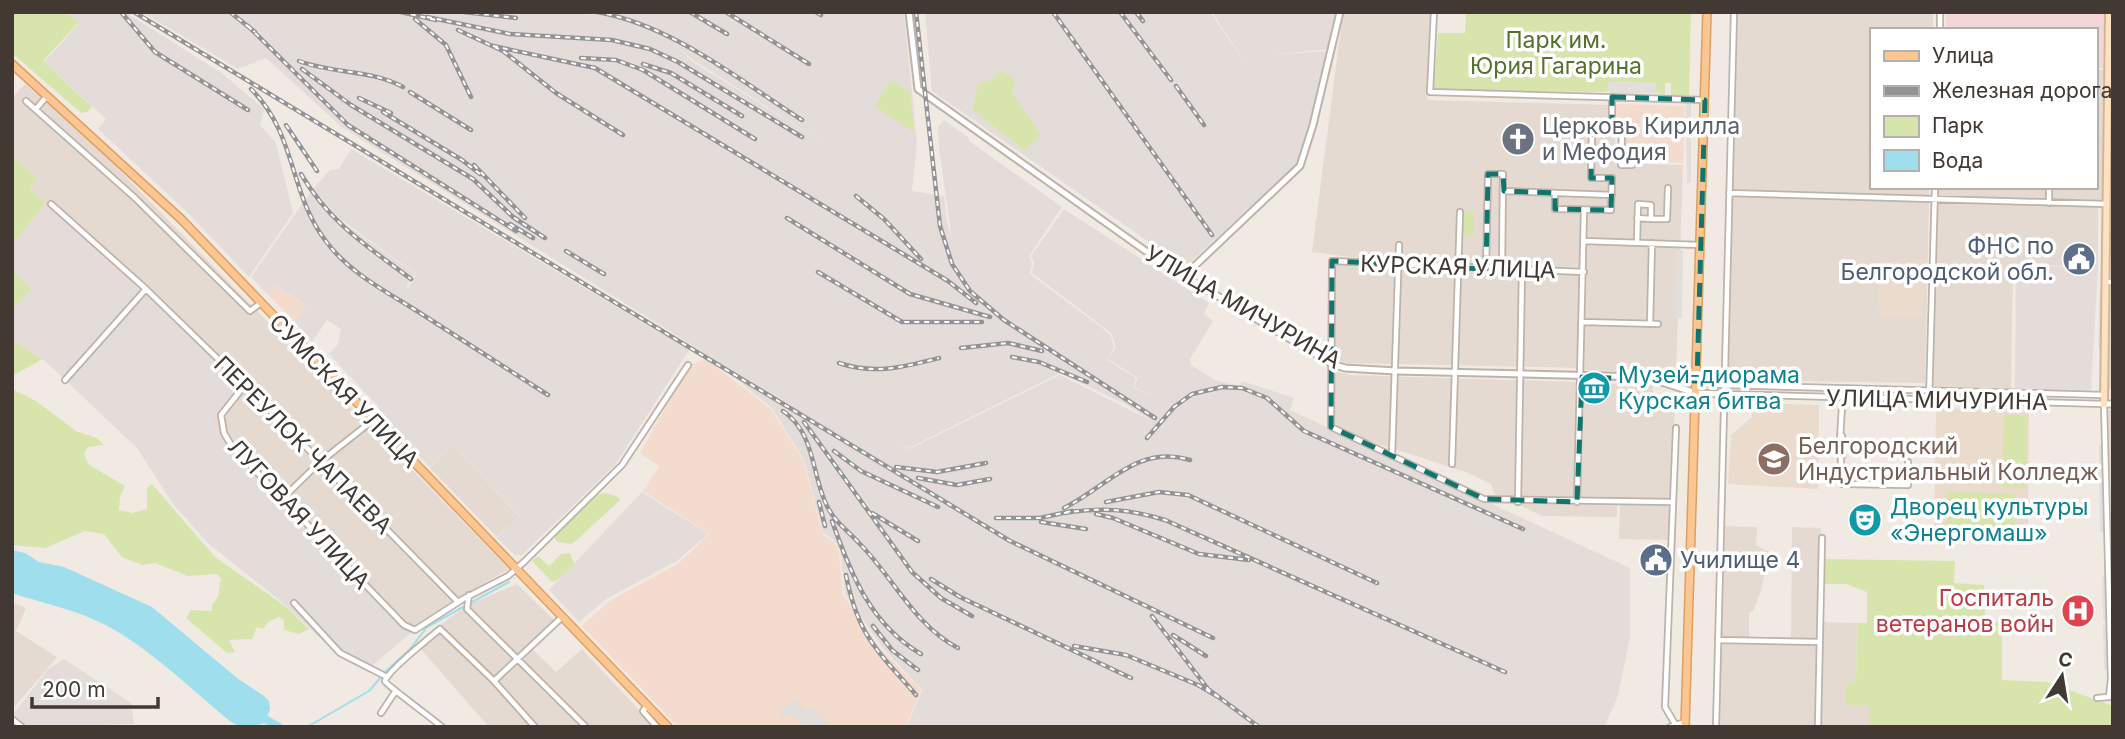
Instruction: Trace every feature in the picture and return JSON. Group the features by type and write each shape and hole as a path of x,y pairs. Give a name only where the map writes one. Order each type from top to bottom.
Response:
{"main road":[{"path":"1685,724 1707,12"},
{"path":"2104,404 2109,282 2109,12"},
{"name":"СУМСКАЯ УЛИЦА","path":"12,64 172,209 372,421 668,727"}],"street":[{"name":"УЛИЦА МИЧУРИНА","path":"909,12 918,89 1108,226 1184,276 1332,364 1345,369 1646,377 1696,393 2113,404"},
{"path":"1184,276 1300,166 1313,125 1340,12"},
{"path":"1434,12 1430,92 1704,100"},
{"path":"1716,727 1734,12"},
{"path":"36,109 48,95"},
{"path":"1612,97 1612,125"},
{"path":"26,101 134,197 250,311 261,303"},
{"path":"1612,125 1622,131 1621,165 1632,165"},
{"path":"1555,193 1555,209 1611,210 1612,178 1591,178 1592,132 1612,125"},
{"path":"1486,268 1488,174 1503,174 1502,269"},
{"path":"1637,218 1667,219 1668,188"},
{"path":"1929,401 1935,189"},
{"path":"2049,189 2049,203"},
{"path":"1504,191 1612,195"},
{"path":"1729,193 2108,204"},
{"name":"ПЕРЕУЛОК ЧАПАЕВА","path":"51,204 146,289 458,602"},
{"path":"1637,243 1638,204 1651,205 1651,219"},
{"path":"1577,502 1584,210"},
{"path":"1452,464 1460,212"},
{"path":"1584,241 1700,245"},
{"path":"1650,324 1652,243"},
{"path":"1392,456 1399,245"},
{"name":"КУРСКАЯ УЛИЦА","path":"1332,364 1332,261 1584,272"},
{"path":"1518,502 1522,270"},
{"path":"65,380 146,289"},
{"path":"1583,322 1658,324"},
{"path":"1332,364 1331,428 1483,499 1518,502 1673,502"},
{"path":"535,727 494,681 439,629 438,617 469,595 515,570 622,465 688,365"},
{"path":"1646,377 1725,385"},
{"name":"УЛИЦА МИЧУРИНА","path":"1725,385 2113,396"},
{"name":"ЛУГОВАЯ УЛИЦА","path":"244,386 221,415 224,433 231,445 404,625 415,630 438,617"},
{"path":"1843,389 1842,484 1908,485 1909,462"},
{"path":"2097,698 2109,697 2112,679 2104,404"},
{"path":"282,499 320,462 372,421"},
{"path":"1676,428 1665,708 1672,725 1685,724"},
{"path":"1818,727 1822,538"},
{"path":"469,595 467,609 586,727"},
{"path":"294,603 328,643 385,676"},
{"path":"494,681 561,618"},
{"path":"439,629 385,676 385,684 417,704 442,727"},
{"path":"1718,640 1821,642"},
{"path":"381,713 395,691"},
{"path":"647,706 643,711 657,727"},
{"path":"12,719 22,727"}],"highlighted area":[{"path":"1612,97 1705,100 1697,381 1582,377 1577,502 1484,499 1331,427 1332,261 1486,269 1488,174 1503,174 1504,191 1555,193 1555,209 1611,210 1612,178 1591,178 1592,132 1612,126"}],"shaded area":[{"path":"66,12 125,12 223,74 264,109 260,125 276,143 293,213 249,277 189,214 98,129 106,119 44,62 79,23"},
{"path":"142,12 554,12 597,15 570,12 904,12 917,144 912,191 944,196 952,240 939,148 938,127 944,120 1062,207 1029,256 1032,263 1030,274 1110,334 1114,347 1107,360 1136,378 1133,387 1151,396 1134,386 1138,378 1108,359 1116,347 1111,333 1032,273 1034,262 1031,256 1064,209 1209,303 1204,314 1213,321 1190,359 1191,365 1215,380 1239,386 1242,381 1294,398 1290,410 1630,568 1630,637 1618,696 1604,727 907,727 922,690 882,647 845,594 840,551 834,540 823,533 804,460 772,408 700,350 343,128 266,58 238,69","holes":["673,43 693,60 842,154 693,62","1060,373 1123,403 1152,421 1060,375 909,449 892,439 909,448"]},
{"path":"925,12 1210,12 1249,68 1212,12 1337,12 1330,49 1267,55 1330,51 1299,162 1185,267 932,91"},
{"path":"1343,12 1431,12 1427,100 1614,105 1616,163 1683,165 1676,373 1583,370 1587,268 1366,259 1312,252"},
{"path":"1737,12 1933,12 1933,28 1870,28 1870,189 1929,189 1929,196 1732,190"},
{"path":"1946,12 2104,12 2103,68 2097,68 2097,28 1946,28"},
{"path":"2113,35 2113,389 2108,389"},
{"path":"2097,70 2103,70 2102,200 1938,197 1939,189 2097,189"},
{"path":"1608,82 1654,83 1657,93 1615,94 1608,91"},
{"path":"25,84 89,139 509,569 460,597 412,632 261,469 210,419 241,384 195,333 29,189 37,178 12,155 12,98"},
{"path":"1686,103 1691,104 1691,183 1687,183"},
{"path":"1616,104 1685,106 1683,163 1618,161"},
{"path":"351,149 689,350 615,465 522,555 515,555 497,538 519,515 453,445 430,467 385,421 378,406 329,354 338,344 341,329 327,320 312,342 295,322 306,305 277,286 268,295 251,277 312,190 338,219 415,274 406,287 408,289 416,274 339,218 313,189 330,170 339,169"},
{"path":"1731,196 1929,202 1925,383 1726,380"},
{"path":"45,203 195,333 241,385 211,419 412,632 366,671 342,659 283,603 208,543 173,504 137,448 43,359 12,341 12,310 30,289 12,270 12,245"},
{"path":"1937,203 2098,207 2098,267 2013,264 2011,388 1932,386"},
{"path":"1677,250 1683,250 1682,318 1676,318"},
{"path":"1880,260 1925,263 1922,318 1877,316"},
{"path":"1334,263 1582,273 1580,368 1347,363 1334,359"},
{"path":"2016,266 2098,267 2091,390 2015,388"},
{"path":"277,286 307,306 295,322 268,295"},
{"path":"2100,287 2110,292 2108,355 2104,355 2104,348 2098,348"},
{"path":"706,359 771,409 803,460 823,535 834,542 839,552 843,595 880,648 921,690 906,727 678,727 582,626 608,602 679,563 709,534 643,491 659,466 640,453 689,366"},
{"path":"1334,371 1349,375 1579,382 1577,503 1617,504 1617,517 1542,516 1494,493 1491,484 1466,472 1366,440 1333,425"},
{"path":"1583,383 1653,385 1653,399 1675,402 1669,540 1619,539 1620,501 1579,500"},
{"path":"1938,386 2087,390 2087,395 1938,392"},
{"name":"Белгородский Индустриальный Колледж","path":"1753,403 1819,405 1818,489 1728,484 1731,435 1752,417"},
{"path":"1936,408 2029,411 2028,536 1934,534"},
{"path":"2107,410 2113,410 2113,672 2112,672"},
{"path":"453,445 519,516 497,537 430,468"},
{"path":"2099,445 2105,445 2107,532 2100,532"},
{"path":"642,492 708,534 677,561 606,599 579,622 549,590"},
{"path":"1723,526 1757,527 1756,545 1769,552 1761,591 1753,611 1749,612 1749,637 1791,637 1792,527 1821,528 1816,727 1719,727"},
{"path":"2102,576 2108,576 2110,621 2103,621"},
{"path":"517,584 558,624 532,649 556,672 582,649 655,727 489,727 418,646 448,619 470,604"},
{"path":"12,602 26,608 16,631 57,657 12,710"},
{"path":"1823,622 1857,623 1856,683 1846,705 1869,705 1869,727 1821,727"},
{"path":"2103,625 2110,625 2111,670 2104,670"},
{"path":"64,659 131,703 134,724 26,727 12,716 48,669"},
{"path":"796,699 807,710 812,706 832,727 804,727 791,714 782,718 779,715"}],"green space":[{"path":"12,12 65,12 79,22 43,61 92,107 87,112 81,113 12,53"},
{"name":"Парк им. Юрия Гагарина","path":"1439,12 1691,12 1689,95 1671,95 1671,83 1665,83 1665,95 1657,93 1654,83 1609,82 1608,91 1604,92 1434,90 1438,33 1465,33 1466,14"},
{"path":"1000,71 1012,77 1015,87 1011,91 1041,135 1024,150 972,109 978,84 991,80"},
{"path":"890,80 910,92 914,132 875,107"},
{"path":"12,155 37,178 29,189 45,203 12,245"},
{"path":"1462,212 1474,212 1474,236 1461,236"},
{"path":"12,270 31,289 12,310"},
{"path":"12,341 43,359 12,376"},
{"path":"12,389 36,401 76,431 97,438 104,445 88,447 84,453 88,464 125,486 120,497 119,510 132,513 147,509 147,488 152,484 215,557 285,606 309,629 299,634 284,630 284,620 279,617 268,622 263,629 257,627 252,639 229,640 235,652 227,653 186,618 191,610 212,611 212,605 218,597 221,578 217,574 188,576 155,563 142,565 122,557 104,534 85,531 45,548 12,545"},
{"path":"2004,415 2027,415 2026,488 2002,487"},
{"path":"1944,474 1980,476 1979,483 1943,482"},
{"path":"1947,492 2015,494 2014,535 1946,533"},
{"path":"605,493 619,497 620,500 571,544 557,542 554,535 577,510 591,498"},
{"path":"570,553 574,564 558,580 552,582 532,561 538,556 549,566 561,554"},
{"path":"1825,559 1955,561 1954,583 1984,585 1985,618 2002,623 2002,680 2047,682 2113,706 2113,727 1869,727 1869,705 1846,705 1846,683 1856,682 1857,623 1867,623 1867,592 1846,584 1824,584"}],"water":[{"path":"12,550 25,553 39,562 64,567 152,607 237,678 269,701 270,710 263,724 240,727 230,721 148,652 113,629 74,612 12,593"}],"waterway":[{"path":"470,603 509,582"},
{"path":"384,673 410,649 427,627 465,606"},
{"path":"307,727 369,691 381,677"},
{"path":"258,715 279,727"}],"railway":[{"path":"121,12 155,52 248,110"},
{"path":"134,12 1010,541 1213,638"},
{"path":"230,12 255,32"},
{"path":"401,12 436,20"},
{"path":"464,12 516,18"},
{"path":"597,12 625,19 678,41 802,120"},
{"path":"690,12 727,34"},
{"path":"726,12 809,64"},
{"path":"816,12 821,15"},
{"path":"916,12 940,226 952,264 970,291 1004,320 1155,418"},
{"path":"1053,12 1212,235"},
{"path":"1120,12 1171,80"},
{"path":"1136,12 1143,21"},
{"path":"427,17 510,34 612,40 650,49 678,62 802,137"},
{"path":"415,19 446,45 471,97"},
{"path":"248,26 348,125 516,231"},
{"path":"458,30 503,51 556,93 623,135"},
{"path":"493,46 595,68 948,281 976,303"},
{"path":"581,58 616,60 643,70 755,139"},
{"path":"299,61 378,77 403,87"},
{"path":"643,64 671,73 742,116"},
{"path":"302,69 351,105 473,179 513,217 545,238"},
{"path":"1176,86 1204,125"},
{"path":"251,89 277,125 304,202 313,221 334,251 368,280 548,395"},
{"path":"410,92 471,130"},
{"path":"359,98 391,113"},
{"path":"383,112 462,160 480,174"},
{"path":"286,125 317,171"},
{"path":"474,165 525,218"},
{"path":"301,174 337,220 411,279"},
{"path":"856,196 884,219 921,259"},
{"path":"787,218 910,294 990,317"},
{"path":"510,224 533,238"},
{"path":"566,251 604,274"},
{"path":"818,272 902,322 982,322"},
{"path":"961,348 1008,343 1042,351"},
{"path":"1012,357 1039,362 1087,382"},
{"path":"839,363 877,369 901,367 939,358"},
{"path":"1147,438 1174,407 1192,394 1222,387 1242,388 1267,398 1304,431 1523,529"},
{"path":"783,411 802,431 822,494 834,517 871,556 916,614 958,648"},
{"path":"804,422 912,572 941,598 972,616"},
{"path":"834,451 861,471 938,507"},
{"path":"1064,508 1138,463 1171,457 1190,460"},
{"path":"896,467 937,472 986,463"},
{"path":"918,478 957,485 990,479"},
{"path":"1106,502 1159,492 1188,495 1377,583"},
{"path":"819,502 825,526"},
{"path":"1064,513 1115,510 1165,520 1505,672"},
{"path":"996,518 1040,518 1072,511"},
{"path":"872,513 918,541"},
{"path":"1096,514 1113,518 1199,554 1249,560"},
{"path":"832,521 855,578 875,613 903,642 921,654"},
{"path":"1041,522 1086,529"},
{"path":"846,575 863,628 880,653 916,695"},
{"path":"931,579 960,597 1131,678"},
{"path":"1152,616 1208,689 1259,727"},
{"path":"873,626 892,650 918,670"},
{"path":"1173,635 1206,656"},
{"path":"1074,646 1126,655 1198,685 1220,698"}],"place":[{"name":"Церковь Кирилла и Мефодия","path":"1518,139"},
{"name":"ФНС по Белгородской обл.","path":"2079,259"},
{"name":"Музей-диорама Курская битва","path":"1594,388"},
{"name":"Белгородский Индустриальный Колледж","path":"1774,459"},
{"name":"Дворец культуры «Энергомаш»","path":"1865,520"},
{"name":"Училище 4","path":"1656,560"},
{"name":"Госпиталь ветеранов войн","path":"2078,611"}]}
